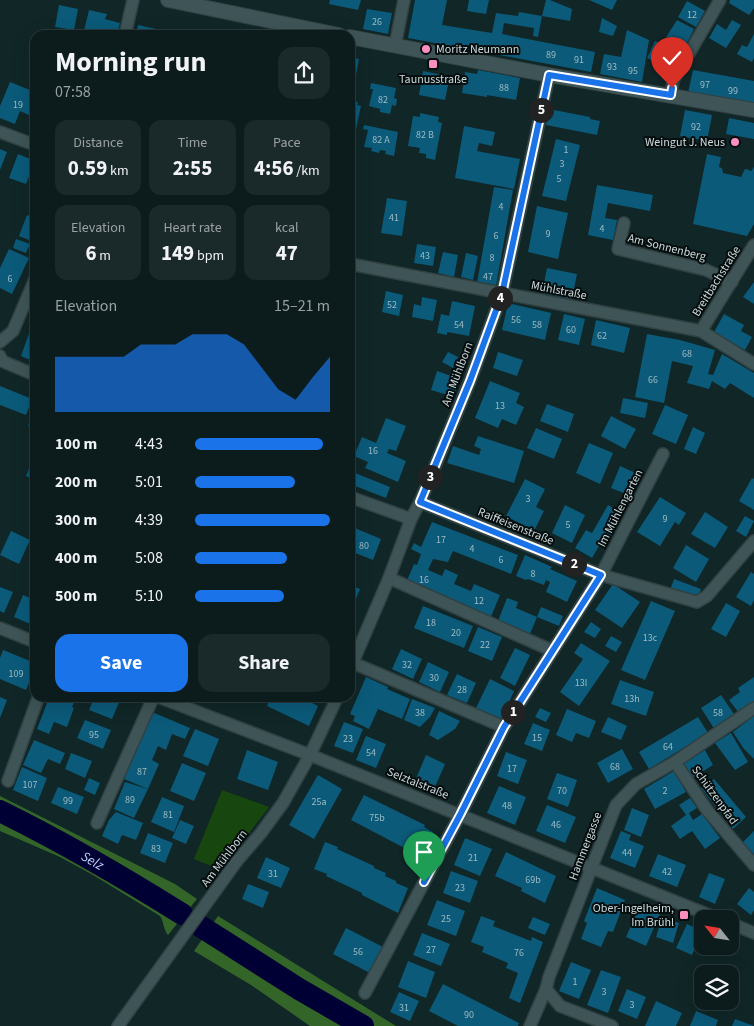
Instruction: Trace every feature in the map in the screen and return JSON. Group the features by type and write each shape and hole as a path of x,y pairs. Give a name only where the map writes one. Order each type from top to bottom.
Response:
{"street":[{"path":"126,30 133,0"},
{"path":"168,0 315,30"},
{"path":"395,46 404,0"},
{"path":"671,95 673,81 720,0"},
{"path":"355,38 549,75 754,110"},
{"name":"Am Mühlborn","path":"355,656 470,381 502,294 549,75"},
{"path":"0,132 30,143"},
{"name":"Am Sonnenberg","path":"624,223 618,249 706,270 732,282"},
{"name":"Breitbachstraße","path":"700,331 754,245"},
{"name":"Mühlstraße","path":"355,265 700,331 754,364"},
{"path":"0,342 13,331 30,291"},
{"path":"0,356 2,362 30,372"},
{"name":"Im Mühlengarten","path":"601,575 663,454"},
{"path":"355,499 411,519"},
{"name":"Raiffeisenstraße","path":"420,502 601,575 696,602 707,596 754,541"},
{"path":"365,992 460,815 504,727 601,575"},
{"path":"388,578 553,651"},
{"path":"0,628 30,640"},
{"path":"355,668 504,727"},
{"path":"8,782 37,702"},
{"path":"97,823 151,702"},
{"name":"Selztalstraße","path":"171,702 310,755 697,910"},
{"name":"Am Mühlborn","path":"118,1026 237,861 283,803 310,755 335,702"},
{"name":"Hammergasse","path":"530,1026 616,805 636,784 675,762 754,708"},
{"name":"Schützenpfad","path":"675,762 707,810 754,865"},
{"path":"739,927 754,933"},
{"path":"546,989 560,1006 612,1026"}],"green space":[{"path":"222,790 269,807 221,870 194,859"},
{"path":"0,796 175,884 197,899 168,935 160,916 60,857 0,831"},
{"path":"218,916 396,1026 310,1026 251,985 194,951"}],"building":[{"path":"330,0 361,0 358,10 329,4"},
{"path":"415,0 447,0 442,25 492,33 496,13 518,16 519,12 542,16 538,37 533,36 534,28 504,23 502,34 595,52 591,72 408,38"},
{"path":"469,0 489,0 486,14 467,11"},
{"path":"546,0 572,9 570,21 542,16"},
{"path":"589,0 617,0 612,10"},
{"path":"730,0 754,0 754,8 749,15 729,3"},
{"path":"687,1 705,11 696,27 678,17"},
{"path":"59,5 78,9 74,30 55,27"},
{"path":"367,9 392,13 388,34 363,29"},
{"path":"89,10 107,14 105,19 120,23 118,30 84,30"},
{"path":"602,18 617,26 613,36 599,32"},
{"path":"677,20 694,29 685,47 666,37"},
{"path":"732,20 741,25 726,48 709,38 717,24 726,30"},
{"path":"138,25 156,29 156,30 137,30"},
{"path":"627,30 649,40 642,82 600,74 604,54 621,57"},
{"path":"754,34 754,58 752,62 737,54 742,45 747,47"},
{"path":"655,41 679,52 671,69 647,58"},
{"path":"355,58 359,59 355,80"},
{"path":"478,70 520,78 516,100 462,93 465,72 477,74"},
{"path":"693,70 754,81 754,106 688,93"},
{"path":"423,71 447,76 445,85 448,85 445,100 419,95"},
{"path":"10,82 30,90 29,115 20,111 15,124 0,118 0,106"},
{"path":"371,83 396,88 394,98 397,99 396,106 392,105 390,114 380,112 380,109 369,106 373,89 370,89"},
{"path":"355,102 358,102 357,105 361,106 356,129"},
{"path":"549,109 590,117 590,119 600,121 597,135 546,125"},
{"path":"685,110 712,115 707,141 680,136"},
{"path":"420,113 439,117 438,122 442,123 435,160 426,158 426,154 419,153 420,148 408,146 413,116 420,117"},
{"path":"729,118 754,123 754,139 726,134"},
{"path":"364,125 398,132 394,156 385,154 386,151 380,150 379,153 371,151 372,148 364,147 368,130 363,129"},
{"path":"464,126 495,132 492,146 479,143 477,151 520,159 514,189 455,178"},
{"path":"556,139 580,145 566,201 542,196"},
{"path":"0,149 7,152 0,170"},
{"path":"18,154 30,159 30,174 26,184 9,178"},
{"path":"707,154 721,157 719,167 722,168 723,173 741,177 745,169 751,171 754,167 754,224 747,236 693,224"},
{"path":"597,185 653,195 650,211 608,203 605,218 617,220 613,240 588,235"},
{"path":"494,187 513,190 496,286 477,283"},
{"path":"387,198 407,201 402,236 381,233"},
{"path":"537,206 568,213 558,259 528,252"},
{"path":"27,215 30,216 30,240 19,236"},
{"path":"16,239 30,244 26,253 13,248"},
{"path":"417,244 436,247 433,266 414,263"},
{"path":"9,249 29,258 12,294 0,288 0,268"},
{"path":"443,252 458,255 454,277 438,273"},
{"path":"466,253 478,256 473,280 461,277"},
{"path":"547,268 577,274 572,299 542,293"},
{"path":"754,282 754,304 743,297"},
{"path":"386,291 403,295 399,316 382,312"},
{"path":"422,297 437,300 433,321 412,317 414,304 421,306"},
{"path":"452,301 475,306 469,336 447,332 447,335 437,333 441,314 449,316"},
{"path":"508,303 551,313 545,340 502,330"},
{"path":"564,314 585,319 579,345 558,340"},
{"path":"724,314 744,325 741,331 752,337 745,350 714,332"},
{"path":"596,320 630,328 624,353 591,345"},
{"path":"30,331 30,360 21,356"},
{"path":"647,334 680,340 715,350 708,374 713,375 722,354 754,373 754,398 730,383 725,389 712,381 709,389 687,383 693,366 672,361 664,403 635,397"},
{"path":"448,352 458,357 453,368 442,362"},
{"path":"498,352 523,360 517,376 493,368"},
{"path":"437,371 460,379 454,397 431,390"},
{"path":"490,381 520,393 516,403 524,407 516,425 502,419 498,428 475,418"},
{"path":"0,386 30,398 26,415 0,405"},
{"path":"623,398 648,403 645,418 620,413"},
{"path":"547,404 574,414 568,432 540,421"},
{"path":"665,405 688,415 676,444 652,434"},
{"path":"611,416 636,429 625,449 601,436"},
{"path":"386,418 406,426 396,451 389,449 387,453 406,461 398,482 365,468 368,462 355,456 362,437 376,443"},
{"path":"693,427 705,433 696,454 684,449"},
{"path":"536,428 562,439 554,459 527,448"},
{"path":"478,436 524,451 514,483 447,463 453,446 479,455 481,449 474,446"},
{"path":"589,443 613,453 600,484 576,473"},
{"path":"620,466 640,475 631,496 611,488"},
{"path":"30,467 30,478 26,476"},
{"path":"355,473 390,487 386,498 355,486"},
{"path":"752,478 754,479 754,510 739,501"},
{"path":"525,479 545,489 536,507 544,511 534,531 506,516"},
{"path":"660,497 686,513 679,525 675,522 660,546 637,532"},
{"path":"565,505 585,515 572,543 552,533"},
{"path":"608,505 623,514 607,542 603,539 592,558 575,548 586,530 592,533"},
{"path":"705,512 728,527 715,548 691,534"},
{"path":"745,516 754,521 746,537 736,531"},
{"path":"432,522 518,555 511,574 453,551 448,562 433,559 428,570 442,576 445,569 458,575 454,584 471,591 474,584 500,595 490,619 406,583 414,564 417,565 421,554 411,549 414,543 421,547"},
{"path":"355,528 381,539 373,560 355,553"},
{"path":"11,531 30,540 19,564 0,555"},
{"path":"686,545 709,559 696,582 673,568"},
{"path":"525,555 577,581 567,602 546,592 550,582 546,580 544,585 516,576"},
{"path":"751,572 754,574 754,600 751,606 736,597"},
{"path":"674,579 701,589 697,600 670,590"},
{"path":"613,584 640,602 622,628 595,610"},
{"path":"0,587 13,592 4,613 0,611"},
{"path":"355,587 360,589 355,601"},
{"path":"23,595 30,598 30,624 14,617"},
{"path":"507,598 518,602 516,608 537,617 530,634 498,621"},
{"path":"651,601 675,611 645,680 621,670"},
{"path":"726,603 740,611 726,637 711,629"},
{"path":"423,606 473,626 464,648 414,628"},
{"path":"541,607 563,616 559,626 537,617"},
{"path":"591,622 601,629 595,638 584,632"},
{"path":"478,627 502,637 492,661 468,651"},
{"path":"611,636 622,642 616,652 605,646"},
{"path":"581,643 610,661 579,706 560,692 583,659 574,653"},
{"path":"515,648 530,655 515,686 500,678"},
{"path":"401,649 422,659 413,679 392,669"},
{"path":"3,650 30,661 30,680 26,690 0,679 0,658"},
{"path":"428,662 449,672 440,692 419,682"},
{"path":"457,674 476,683 467,703 447,695"},
{"path":"366,677 410,699 402,719 378,709 369,729 353,721 355,716 350,714"},
{"path":"754,677 754,703 739,713 729,700 740,692 738,688"},
{"path":"490,679 514,691 501,720 476,708"},
{"path":"620,680 654,692 646,716 611,704"},
{"path":"721,695 736,717 715,730 701,708"},
{"path":"0,697 7,700 0,718"},
{"path":"412,699 435,708 430,717 420,727 404,720"},
{"path":"47,702 74,702 67,727 54,722 49,734 37,729"},
{"path":"92,702 119,702 112,719 89,710"},
{"path":"269,702 313,702 318,706 309,726 267,706"},
{"path":"540,708 551,713 546,722 535,717"},
{"path":"567,709 596,721 589,738 576,733 572,742 556,735"},
{"path":"439,711 460,721 455,729 438,740 429,735"},
{"path":"152,712 190,728 185,739 172,734 166,750 158,746 152,760 159,764 148,789 124,779"},
{"path":"754,716 754,759 744,749 733,732"},
{"path":"608,717 627,726 621,740 601,732"},
{"path":"698,717 708,733 649,769 639,752"},
{"path":"85,720 111,730 103,749 77,738"},
{"path":"344,722 363,729 353,753 334,746"},
{"path":"533,723 550,730 542,751 524,744"},
{"path":"195,729 219,739 208,766 183,756"},
{"path":"731,733 748,762 735,770 715,743"},
{"path":"366,736 386,744 376,768 356,760"},
{"path":"34,740 65,753 60,764 48,759 41,773 23,765"},
{"path":"622,749 633,769 608,783 597,763"},
{"path":"247,750 278,762 268,790 237,779"},
{"path":"705,750 713,765 692,778 684,763"},
{"path":"506,752 527,760 518,784 497,776"},
{"path":"71,753 92,761 85,778 65,769"},
{"path":"426,755 445,764 434,789 415,781"},
{"path":"182,763 206,773 194,801 170,791"},
{"path":"22,767 47,778 38,801 13,790"},
{"path":"674,771 686,792 655,809 644,789"},
{"path":"557,773 577,780 568,807 547,799"},
{"path":"318,775 342,789 314,839 289,825"},
{"path":"89,778 100,783 95,795 84,790"},
{"path":"714,779 746,817 733,829 701,788"},
{"path":"125,782 148,789 134,818 114,809"},
{"path":"499,786 526,797 515,825 487,813"},
{"path":"58,787 84,797 77,814 51,803"},
{"path":"364,795 425,825 424,827 433,832 419,864 410,859 418,839 412,852 351,820"},
{"path":"162,797 184,806 174,832 151,822"},
{"path":"690,798 697,808 689,813 693,820 702,814 720,838 705,849 692,831 680,839 671,826 686,815 679,805"},
{"path":"547,805 576,817 565,843 536,831"},
{"path":"632,808 649,815 641,837 624,830"},
{"path":"116,812 143,823 136,840 122,835 118,844 102,836 109,820"},
{"path":"180,820 194,826 186,844 172,838"},
{"path":"621,831 631,835 629,840 644,846 635,868 610,858"},
{"path":"754,831 754,854 742,843"},
{"path":"148,833 173,843 165,863 140,853"},
{"path":"465,838 492,849 480,876 454,865"},
{"path":"325,842 374,866 374,868 386,873 385,876 408,888 398,913 326,876 327,874 314,869"},
{"path":"506,852 556,876 545,903 521,891 522,888 495,876"},
{"path":"658,854 686,865 677,887 649,876"},
{"path":"266,857 290,868 281,888 257,878"},
{"path":"451,871 478,881 470,903 443,893"},
{"path":"709,873 725,879 715,904 699,897"},
{"path":"248,884 269,892 263,908 242,899"},
{"path":"597,888 625,900 613,932 608,931 601,947 581,939 587,923 584,921"},
{"path":"749,888 754,892 754,910 751,915 737,904"},
{"path":"437,900 465,911 456,936 427,925"},
{"path":"640,905 660,914 646,946 626,937"},
{"path":"481,916 495,921 493,926 531,941 532,937 543,942 520,1003 509,998 518,973 506,968 508,963 482,952 484,947 471,942"},
{"path":"533,917 550,924 545,935 528,928"},
{"path":"662,918 679,923 673,943 656,937"},
{"path":"687,924 694,927 694,950 692,955 676,948"},
{"path":"346,928 383,947 370,973 333,954"},
{"path":"422,933 450,944 441,966 413,955"},
{"path":"408,961 435,972 426,998 398,987"},
{"path":"571,962 591,970 579,999 559,991"},
{"path":"601,970 621,977 608,1013 587,1005"},
{"path":"443,984 519,1023 518,1026 458,1026 429,1011"},
{"path":"627,989 646,997 637,1019 618,1011"},
{"path":"399,992 419,1001 410,1021 390,1012"},
{"path":"656,1001 682,1013 676,1026 645,1026"},
{"path":"696,1011 718,1020 716,1026 690,1026"},
{"path":"735,1019 754,1026 732,1026"}],"waterway":[{"name":"Selz","path":"0,811 92,860 182,914"},
{"name":"Selz","path":"200,926 299,989 363,1026"}],"place":[{"name":"Moritz Neumann","path":"426,49"},
{"name":"Taunusstraße","path":"433,64"},
{"name":"Weingut J. Neus","path":"735,142"},
{"name":"Ober-Ingelheim, Im Brühl","path":"684,915"}],"route":[{"path":"424,882 504,727 601,575 420,502 470,381 502,294 549,75 671,95 672,88"}]}
